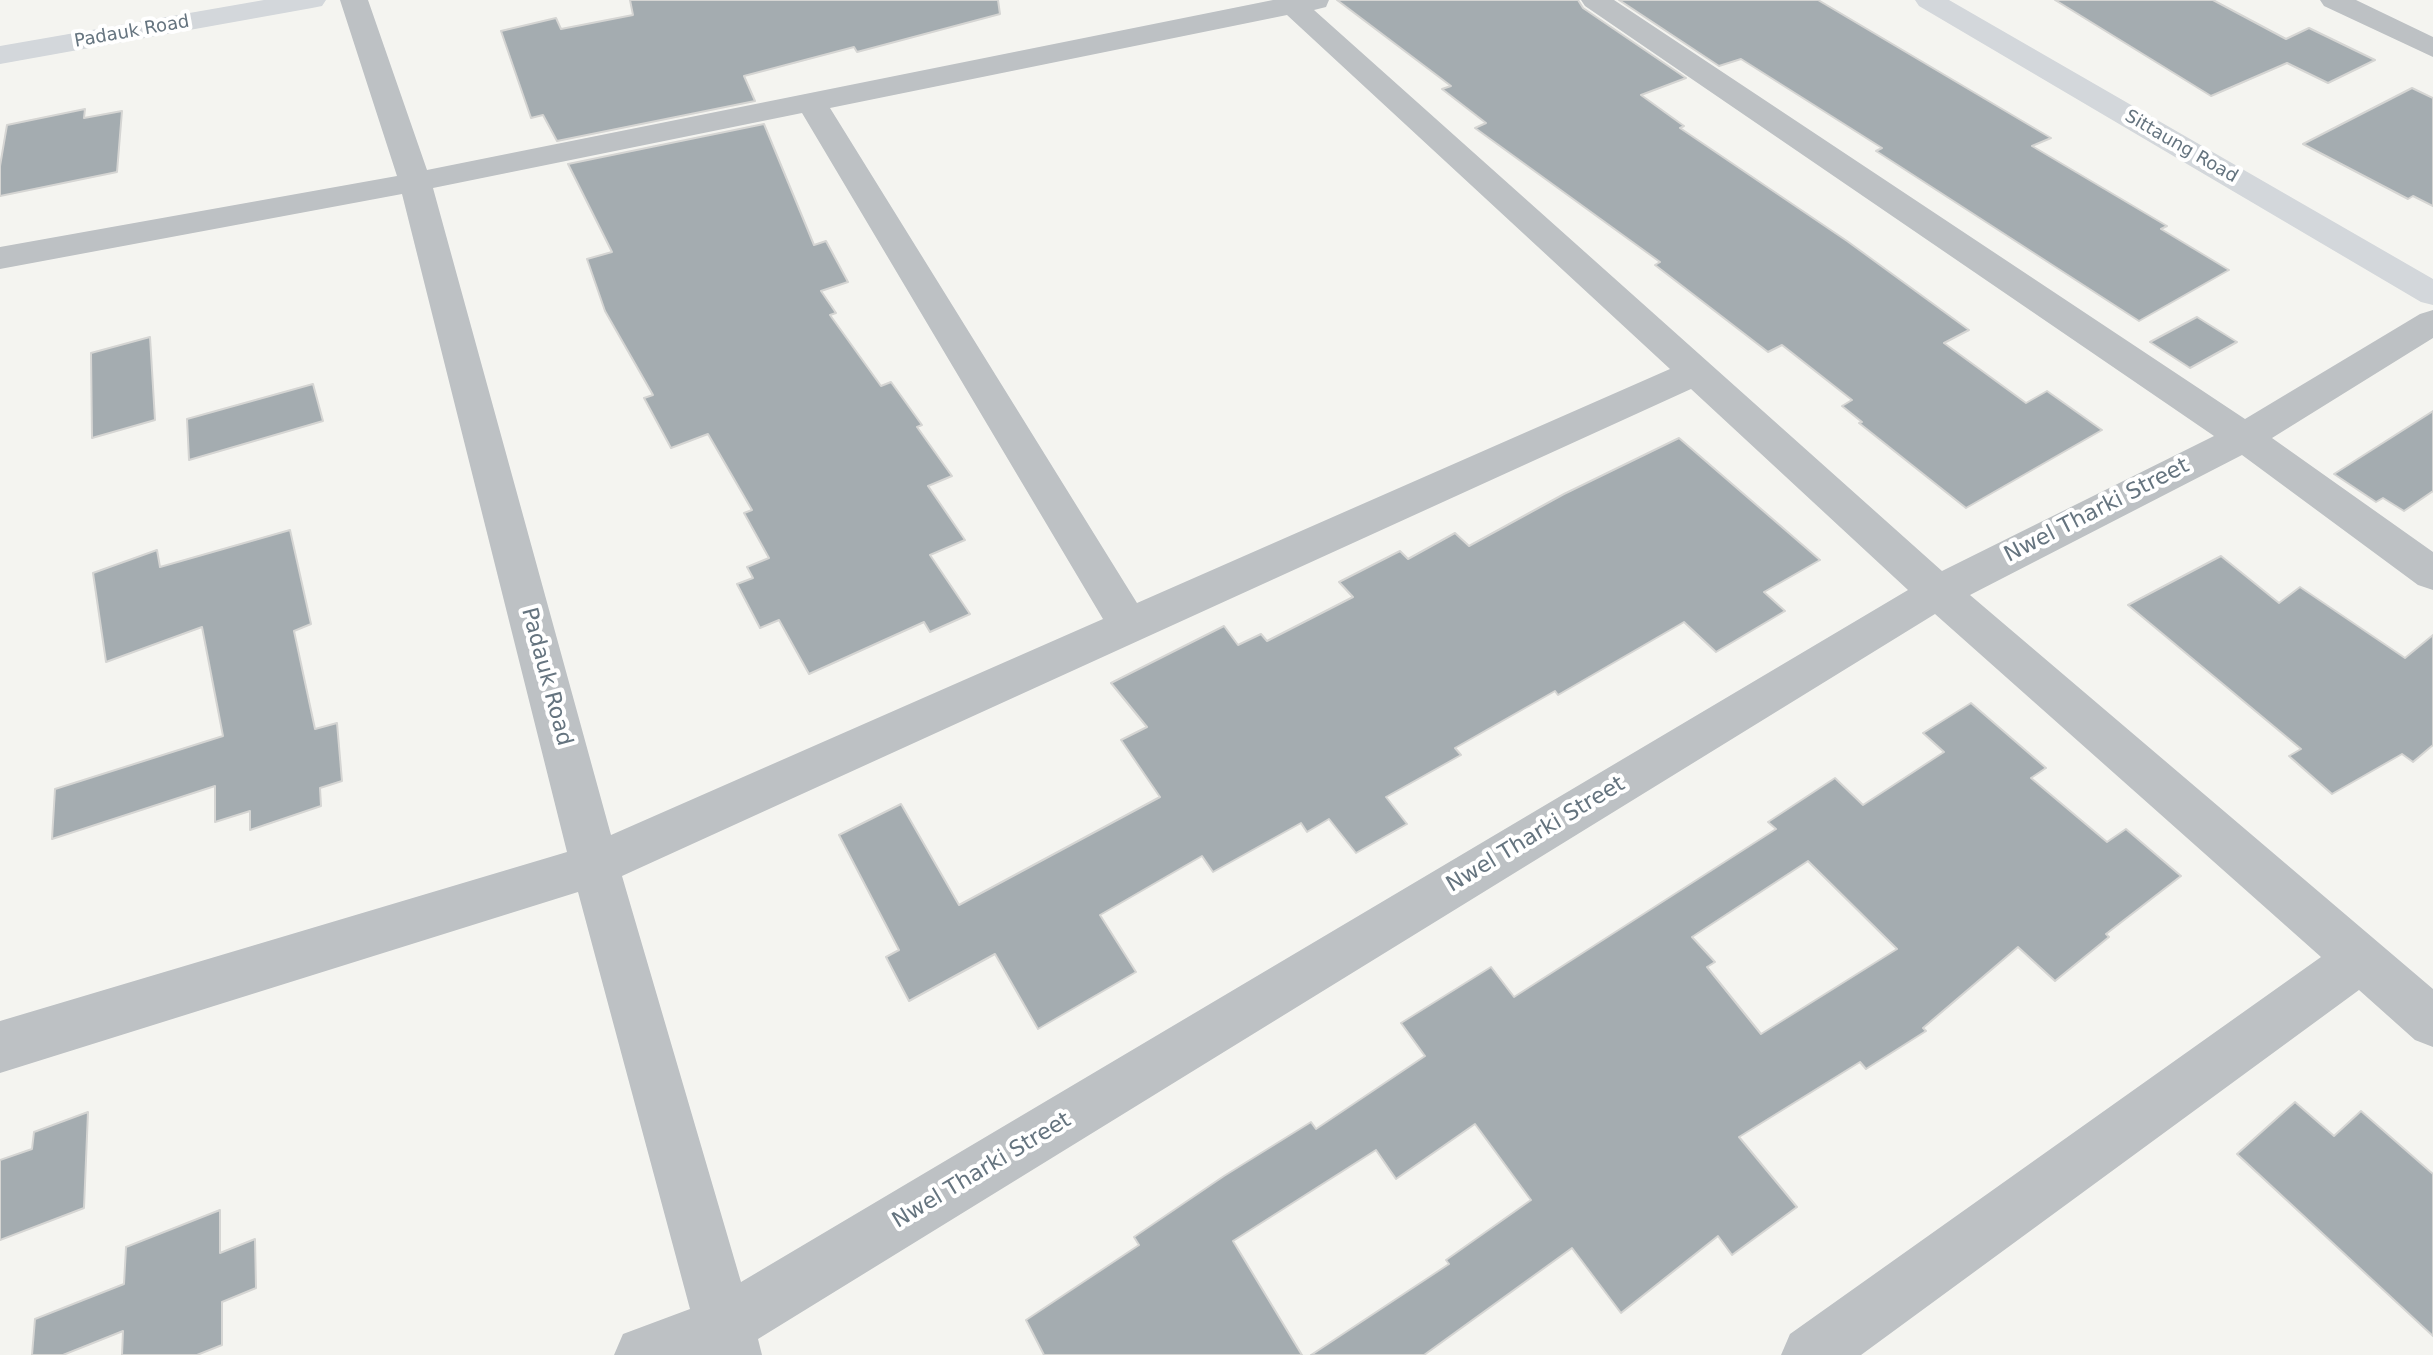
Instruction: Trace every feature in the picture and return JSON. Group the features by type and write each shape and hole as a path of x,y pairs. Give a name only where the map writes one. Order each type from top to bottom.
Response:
{"street":[{"name":"Padauk Road","path":"0,55 312,0"},
{"name":"Padauk Road","path":"354,0 415,182 595,865 728,1341"},
{"path":"1595,0 2244,437 2433,574"},
{"name":"Sittaung Road","path":"1929,0 2433,294"},
{"path":"2334,0 2433,48"},
{"path":"0,258 415,182 812,104 1300,2 1696,372 1938,592 2433,1022"},
{"path":"812,104 1129,626"},
{"name":"Nwel Tharki Street","path":"644,1355 728,1341 1938,592 2244,437 2433,322"},
{"path":"0,1047 595,865 1696,372"},
{"path":"1811,1355 2360,959"}],"building":[{"path":"630,0 998,0 1000,14 857,52 854,47 744,76 755,101 557,141 543,115 531,118 501,31 556,18 561,29 633,15"},
{"path":"1337,0 1578,0 1583,8 1686,78 1641,95 1684,126 1680,128 1847,241 1969,330 1944,343 2026,403 2047,391 2102,430 1966,508 1859,423 1862,422 1842,406 1852,400 1782,345 1768,352 1655,265 1660,262 1475,128 1486,123 1442,89 1451,86"},
{"path":"1619,0 1818,0 2051,138 2032,146 2167,226 2161,229 2229,270 2139,321 1876,151 1882,148 1741,59 1719,66"},
{"path":"2055,0 2213,0 2286,39 2309,28 2375,60 2328,83 2287,63 2211,96"},
{"path":"2412,88 2433,98 2433,206 2413,196 2408,199 2303,144"},
{"path":"85,109 84,118 122,111 117,172 0,196 0,166 7,125"},
{"path":"764,124 814,245 826,241 848,282 821,291 836,313 830,315 881,386 891,382 922,425 917,427 952,476 928,486 965,540 930,555 970,614 930,632 924,622 809,674 779,620 760,628 737,584 753,578 747,567 769,558 744,513 752,510 708,434 671,448 644,398 653,395 605,311 587,259 612,252 568,164"},
{"path":"2197,317 2237,342 2190,368 2150,342"},
{"path":"150,337 155,420 92,438 91,353"},
{"path":"313,384 323,421 189,460 187,419"},
{"path":"2433,411 2433,491 2404,511 2383,498 2376,502 2334,474"},
{"path":"1679,438 1820,560 1764,592 1785,611 1716,652 1684,622 1558,695 1555,691 1455,748 1461,755 1386,797 1407,824 1356,853 1329,819 1307,832 1301,823 1213,872 1202,856 1100,915 1136,972 1038,1029 995,954 909,1001 886,957 899,950 839,835 901,804 959,905 1160,797 1121,740 1147,727 1111,683 1224,626 1238,645 1261,634 1267,641 1353,597 1339,582 1400,551 1408,559 1455,533 1469,546 1564,494"},
{"path":"290,530 311,624 294,631 315,729 337,723 342,781 320,788 321,806 250,830 250,811 215,822 215,786 52,839 55,789 223,736 202,627 106,662 93,573 157,550 160,567"},
{"path":"2221,556 2279,603 2300,587 2405,658 2433,635 2433,745 2413,762 2402,754 2332,794 2289,756 2301,749 2128,605"},
{"path":"1971,703 2046,768 2031,778 2107,842 2126,829 2181,876 2106,934 2109,937 2055,981 2018,947 1923,1028 1926,1031 1866,1069 1860,1062 1739,1137 1797,1207 1732,1255 1718,1236 1621,1313 1572,1248 1424,1355 1311,1355 1449,1264 1446,1260 1531,1200 1475,1124 1396,1179 1376,1150 1233,1241 1302,1355 1044,1355 1026,1320 1139,1245 1134,1237 1224,1176 1311,1122 1316,1129 1425,1056 1401,1023 1491,967 1514,997 1776,829 1768,822 1835,778 1863,805 1944,752 1923,733","holes":["1808,861 1897,949 1761,1034 1707,967 1715,962 1692,937"]},
{"path":"2295,1102 2334,1136 2361,1111 2433,1174 2433,1336 2237,1154"},
{"path":"88,1112 84,1208 0,1240 0,1160 32,1149 34,1132"},
{"path":"220,1210 220,1253 255,1239 256,1288 222,1302 222,1345 197,1355 122,1355 123,1331 63,1355 32,1355 35,1319 124,1284 126,1247"}]}
